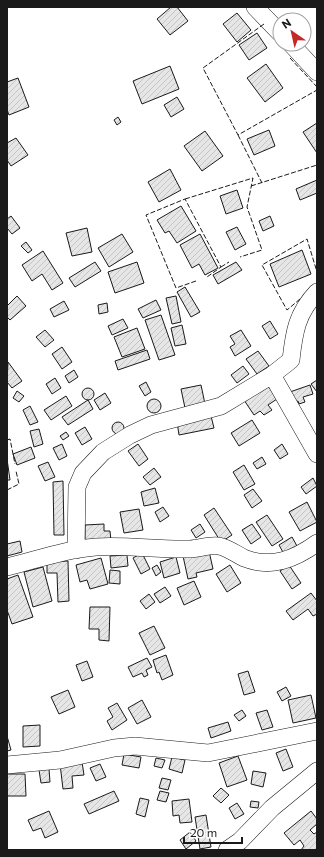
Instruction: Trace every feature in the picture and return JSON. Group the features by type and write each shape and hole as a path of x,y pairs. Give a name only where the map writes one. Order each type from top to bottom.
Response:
{"street":[{"path":"254,7 272,25"},
{"path":"298,52 317,72"},
{"path":"76,550 77,487 83,473 99,456 130,434 151,425 221,406 272,375 290,360 295,329 307,303 317,292"},
{"path":"272,375 317,454"},
{"path":"7,568 76,550 97,547 192,549 219,546 246,558 263,563 285,561 300,555 317,543"},
{"path":"7,765 60,760 114,748 135,746 208,753 317,731"},
{"path":"227,850 240,841 272,808 317,771"}],"building":[{"path":"171,7 177,7 188,21 170,35 157,19"},
{"path":"237,13 251,30 237,42 223,24"},
{"path":"257,33 267,48 249,60 239,45"},
{"path":"266,64 283,88 265,102 247,78"},
{"path":"170,66 179,89 142,104 133,81"},
{"path":"18,78 29,107 9,115 7,110 7,82"},
{"path":"177,97 184,109 171,117 164,105"},
{"path":"118,117 121,122 117,125 114,120"},
{"path":"317,123 317,153 303,132"},
{"path":"269,130 275,146 254,155 247,139"},
{"path":"205,131 223,156 202,171 184,146"},
{"path":"16,138 28,155 11,166 7,160 7,143"},
{"path":"170,169 181,190 159,202 148,182"},
{"path":"317,180 317,193 300,200 296,189"},
{"path":"237,190 243,208 226,214 220,196"},
{"path":"181,206 196,231 177,243 169,231 165,233 157,220"},
{"path":"11,216 20,228 12,234 7,228 7,219"},
{"path":"270,216 274,226 263,231 259,221"},
{"path":"237,227 246,244 235,250 226,232"},
{"path":"87,228 92,252 72,256 66,233"},
{"path":"122,234 133,252 109,267 98,248"},
{"path":"200,234 218,268 205,275 199,264 192,268 180,245"},
{"path":"26,242 32,250 28,253 21,246"},
{"path":"302,250 311,274 279,287 270,264"},
{"path":"43,251 63,283 52,290 42,274 32,281 22,265"},
{"path":"95,262 101,271 75,287 69,278"},
{"path":"137,262 144,283 115,293 108,272"},
{"path":"236,262 242,270 218,284 213,275"},
{"path":"185,287 200,312 191,317 177,292"},
{"path":"17,296 26,306 10,320 7,317 7,306"},
{"path":"176,296 181,322 172,324 166,298"},
{"path":"156,300 161,310 143,318 138,309"},
{"path":"64,301 69,310 54,317 50,309"},
{"path":"107,303 108,312 99,314 98,305"},
{"path":"161,315 175,355 159,360 145,320"},
{"path":"123,319 128,328 112,335 108,326"},
{"path":"270,321 278,334 270,339 262,326"},
{"path":"182,325 186,344 175,346 171,328"},
{"path":"137,328 145,349 122,357 114,337"},
{"path":"45,330 54,340 45,347 36,337"},
{"path":"241,330 251,346 235,356 230,347 235,344 230,336"},
{"path":"62,347 72,362 62,369 52,354"},
{"path":"147,350 150,359 118,370 115,361"},
{"path":"258,351 269,366 257,374 246,359"},
{"path":"8,362 22,381 12,388 7,382"},
{"path":"243,366 249,374 237,383 231,375"},
{"path":"74,370 78,377 69,383 65,376"},
{"path":"55,378 61,388 52,394 46,384"},
{"path":"317,380 317,392 311,384"},
{"path":"146,382 151,392 145,396 139,386"},
{"path":"267,384 277,399 268,405 272,410 264,415 260,411 254,415 244,400"},
{"path":"201,385 205,404 185,408 181,389"},
{"path":"310,385 313,394 303,397 305,402 299,404 298,401 291,403 287,393"},
{"path":"86,388 90,388 94,394 90,400 86,400 82,396 82,392"},
{"path":"17,391 24,396 19,402 13,398"},
{"path":"105,393 111,403 100,410 94,400"},
{"path":"66,396 72,406 51,420 44,410"},
{"path":"154,399 159,401 161,406 159,411 154,413 149,411 147,406 149,401"},
{"path":"88,400 93,409 68,425 62,417"},
{"path":"30,406 38,422 30,425 23,410"},
{"path":"211,416 214,428 179,435 177,422"},
{"path":"252,420 260,433 239,446 231,433"},
{"path":"120,422 123,423 123,433 116,434 113,433 112,426 113,423"},
{"path":"85,427 92,439 82,445 75,433"},
{"path":"39,429 43,444 34,447 30,431"},
{"path":"66,432 69,436 63,440 60,436"},
{"path":"62,444 67,456 59,460 53,448"},
{"path":"138,444 148,459 139,466 128,451"},
{"path":"282,444 288,454 280,459 274,450"},
{"path":"31,447 35,458 17,465 13,454"},
{"path":"262,457 266,464 257,469 253,463"},
{"path":"7,459 10,480 7,480"},
{"path":"48,462 55,477 45,481 38,466"},
{"path":"244,465 255,484 244,490 233,472"},
{"path":"154,468 161,477 150,485 143,477"},
{"path":"313,478 317,486 306,494 301,487"},
{"path":"63,481 64,535 54,535 53,482"},
{"path":"155,488 159,503 144,506 141,492"},
{"path":"253,489 262,501 252,508 244,495"},
{"path":"307,502 317,522 300,531 289,512"},
{"path":"163,507 169,516 160,522 155,512"},
{"path":"214,508 232,535 221,542 204,515"},
{"path":"139,509 143,530 124,533 120,512"},
{"path":"267,515 283,539 272,546 256,522"},
{"path":"104,524 104,531 110,531 111,541 85,542 85,525"},
{"path":"200,524 205,532 196,538 191,530"},
{"path":"252,524 261,537 251,544 242,530"},
{"path":"292,537 297,546 284,554 279,545"},
{"path":"20,541 22,552 7,556 7,544"},
{"path":"209,551 213,569 196,573 197,577 188,579 183,556"},
{"path":"142,553 150,569 141,574 133,558"},
{"path":"127,555 128,566 111,568 110,556"},
{"path":"176,557 180,573 164,578 160,562"},
{"path":"101,558 108,584 90,589 87,580 80,582 76,565"},
{"path":"68,561 69,601 58,602 57,573 47,573 47,562"},
{"path":"157,565 161,572 156,576 152,568"},
{"path":"230,565 241,583 227,592 216,574"},
{"path":"289,565 301,583 292,589 280,571"},
{"path":"43,567 52,601 33,607 24,572"},
{"path":"110,570 120,571 120,584 109,583"},
{"path":"18,575 33,617 12,624 7,610 7,579"},
{"path":"194,581 201,597 184,605 177,588"},
{"path":"165,587 171,596 160,603 154,594"},
{"path":"311,593 317,601 317,614 313,616 308,609 293,620 286,611"},
{"path":"149,594 155,602 146,609 140,601"},
{"path":"90,607 110,607 109,641 99,640 99,629 89,629"},
{"path":"154,626 165,648 150,655 139,633"},
{"path":"166,655 173,675 162,680 159,672 157,673 153,660"},
{"path":"147,658 152,667 146,670 148,675 144,677 142,673 133,677 128,667"},
{"path":"87,661 93,677 82,681 76,665"},
{"path":"248,671 255,692 244,695 238,674"},
{"path":"286,687 291,696 282,701 277,692"},
{"path":"68,690 75,707 59,714 51,697"},
{"path":"311,695 316,718 293,723 288,700"},
{"path":"142,700 151,717 137,724 128,708"},
{"path":"117,703 127,720 112,730 107,721 113,717 108,708"},
{"path":"242,710 246,716 239,721 234,715"},
{"path":"267,710 273,727 262,730 256,713"},
{"path":"228,722 231,731 211,738 208,728"},
{"path":"40,725 40,746 23,747 23,726"},
{"path":"7,736 11,750 7,751"},
{"path":"286,749 293,767 283,771 276,753"},
{"path":"124,754 141,757 139,768 122,765"},
{"path":"238,756 247,780 227,787 219,763"},
{"path":"172,757 185,760 182,773 169,769"},
{"path":"156,758 165,760 162,768 154,766"},
{"path":"82,762 84,775 72,776 73,788 63,789 60,764"},
{"path":"100,764 106,777 96,781 90,768"},
{"path":"49,769 50,782 41,783 39,770"},
{"path":"253,771 266,773 263,787 251,784"},
{"path":"7,774 25,774 26,796 7,796"},
{"path":"162,778 171,780 168,790 159,788"},
{"path":"221,788 229,795 221,803 213,796"},
{"path":"114,791 119,801 89,814 84,804"},
{"path":"160,791 169,793 166,802 157,800"},
{"path":"140,798 149,800 145,817 136,814"},
{"path":"189,799 192,822 180,823 179,815 173,816 172,801"},
{"path":"251,801 259,802 258,808 250,807"},
{"path":"237,803 244,814 235,819 229,808"},
{"path":"49,811 58,832 45,838 41,828 33,831 28,820"},
{"path":"311,811 317,819 317,824 310,830 314,834 317,832 317,850 301,850 304,846 300,840 294,845 284,833"},
{"path":"206,815 211,847 200,849 195,817"},
{"path":"190,832 196,841 186,849 180,840"}],"fence":[{"path":"264,24 203,68 238,135 317,90"},
{"path":"290,58 317,87"},
{"path":"238,135 262,183"},
{"path":"251,186 317,165"},
{"path":"185,199 253,178 247,207 262,250 240,257"},
{"path":"196,281 176,288 146,215 185,199 221,267 207,277"},
{"path":"300,299 287,310 262,265 307,239 317,272"},
{"path":"221,267 229,262"},
{"path":"7,440 10,439 15,464"},
{"path":"7,490 19,484 16,471"}]}
